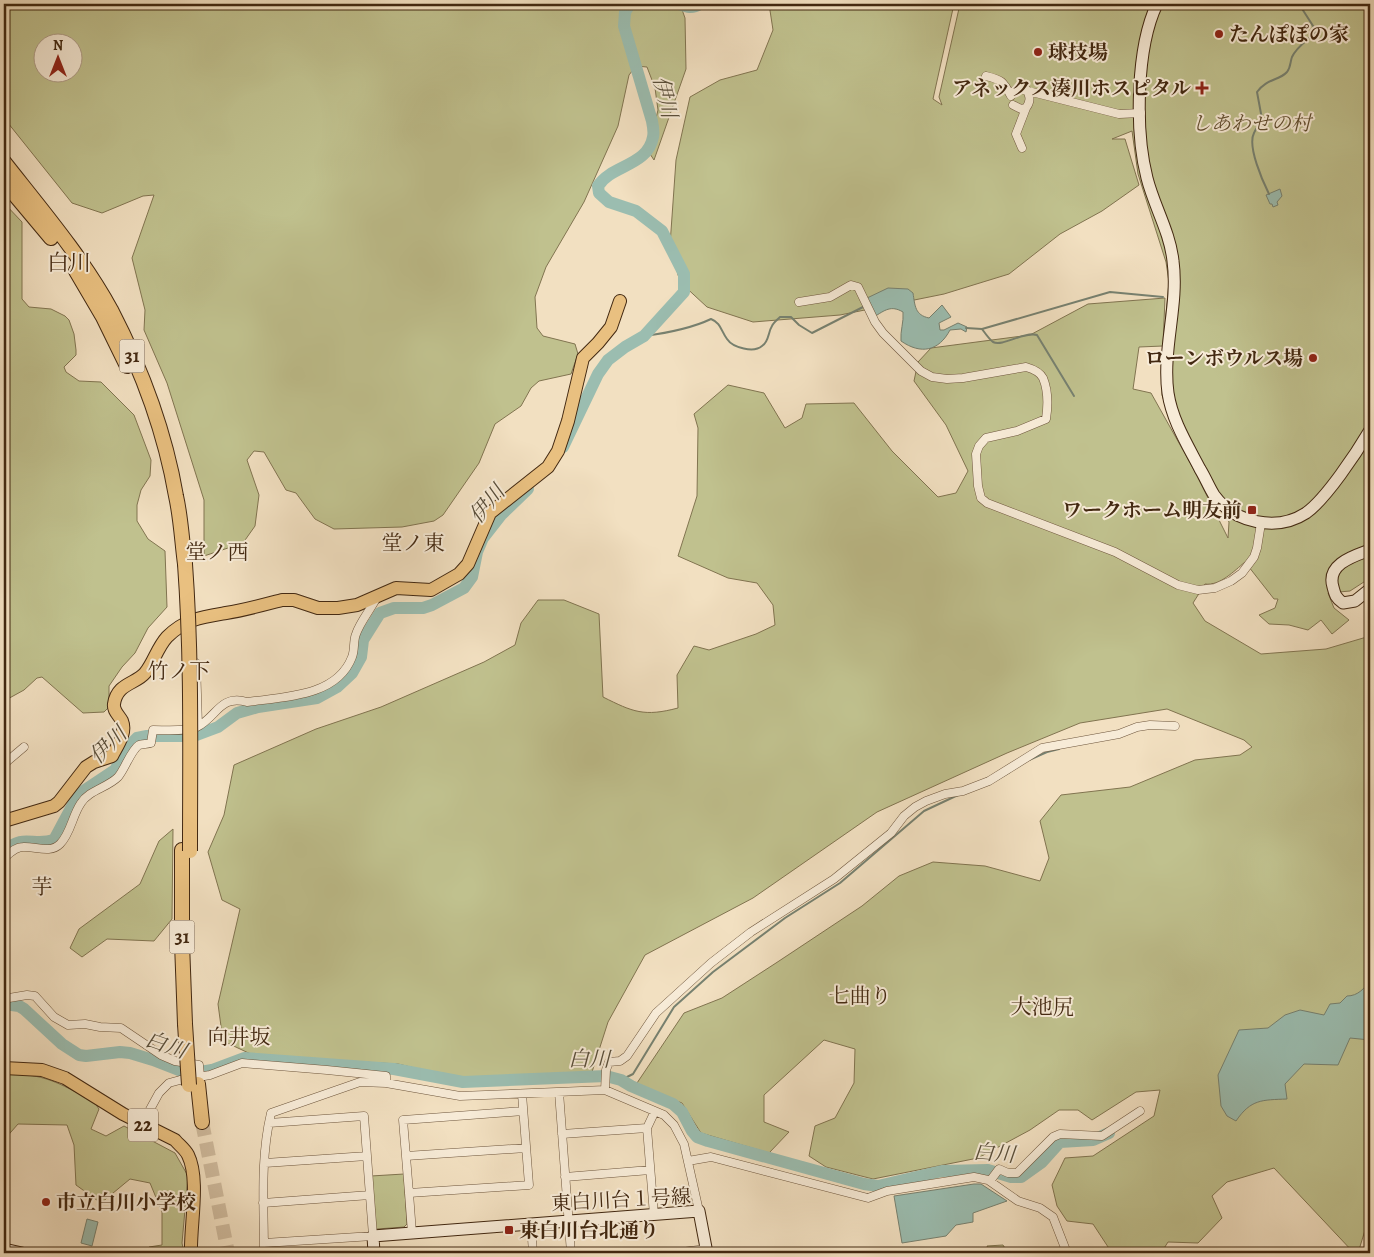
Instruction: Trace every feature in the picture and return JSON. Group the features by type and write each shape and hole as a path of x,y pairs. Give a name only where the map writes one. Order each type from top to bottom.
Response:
{"highway":[{"name":"31","path":"4,152 9,179"},
{"name":"31","path":"4,162 9,179 64,254 103,317 124,361 147,417 162,470 181,565 180,608 186,850 182,943 199,1122"}],"main road":[{"path":"4,821 54,806 86,767 112,756 122,735 123,727 122,720 115,711 114,704 118,695 123,687 144,675 161,644 168,636 195,618 282,600 294,600 318,608 338,608 357,604 396,588 431,590 459,574 468,564 490,513 548,467 558,450 568,421 583,358 611,327 620,301"},
{"name":"22","path":"4,1068 42,1070 65,1078 123,1114 175,1140 187,1154 191,1164 193,1190 191,1253"}],"street":[{"path":"1158,4 1145,41 1142,61 1141,141 1147,179 1173,258 1174,272 1167,370 1171,410 1178,427 1215,495 1226,507 1237,514 1248,520 1261,523 1274,523 1289,519 1304,514 1316,505 1370,430"},
{"path":"986,76 999,79 1004,83 1011,100 1021,109 1026,108"},
{"path":"1011,100 1014,92 1020,89 1119,114 1141,113"},
{"path":"1022,148 1016,134 1030,102 1027,90"},
{"path":"799,302 830,297 851,285 858,287 883,333 921,371 932,377 947,379 963,378 1026,367 1036,371 1043,377 1048,404 1046,418 1017,431 986,438 979,446 976,454 978,486 981,498 987,503 1115,552 1178,585 1198,590 1215,588 1231,581 1242,572 1254,557 1261,523"},
{"path":"1370,550 1346,559 1337,566 1332,576 1332,583 1336,598 1343,603 1355,601 1370,589"},
{"path":"4,858 22,846 50,849 58,846 65,838 81,802 89,794 116,778 140,745 151,744 153,730 189,729 198,726 226,702 238,700 247,702 315,691 330,682 346,669 353,656 356,634 378,596"},
{"path":"195,618 198,726"},
{"path":"605,1090 606,1070 609,1062 620,1061 627,1056 656,1013 711,963 751,932 834,879 891,833 904,816 914,807 944,794 963,791 989,781 1042,748 1119,734 1137,727 1150,725 1175,726"},
{"path":"4,764 24,747"},
{"path":"4,996 9,998 26,994 34,996 54,1017 68,1024 121,1028 161,1055 175,1061 199,1065 196,1082"},
{"path":"142,1124 159,1093 169,1083 196,1082 242,1064 386,1076 386,1083"},
{"path":"264,1253 263,1204 265,1163 271,1114 360,1082 386,1083 460,1096 605,1090 664,1115 674,1125 684,1144 699,1211"},
{"path":"559,1092 571,1253"},
{"path":"409,1193 529,1185 522,1094"},
{"path":"412,1233 403,1120 523,1111"},
{"path":"654,1215 647,1128 655,1111"},
{"path":"990,1181 999,1169 1008,1174 1017,1172 1053,1137 1060,1134 1102,1136 1140,1111"},
{"path":"269,1123 364,1116 374,1253"},
{"path":"562,1134 647,1128"},
{"path":"406,1156 526,1148"},
{"path":"265,1163 367,1156"},
{"path":"688,1160 711,1157 868,1198 888,1190 974,1177 990,1181 1018,1201 1040,1208 1053,1217 1067,1253"},
{"path":"565,1177 650,1170"},
{"path":"263,1204 370,1195"},
{"name":"東白川台１号線","path":"373,1236 699,1211 707,1251"},
{"path":"531,1224 533,1253"},
{"path":"264,1243 373,1236"},
{"path":"4,1249 22,1253"},
{"path":"674,1253 707,1251"},
{"path":"1178,1253 1184,1253"}],"green space":[{"path":"4,4 680,4 685,18 686,69 654,160 648,151 658,110 655,88 647,67 636,66 629,75 618,126 584,202 546,267 535,297 537,328 543,336 575,344 578,354 571,374 539,381 531,388 521,406 495,424 479,463 443,515 434,521 402,527 334,529 315,519 296,493 286,490 264,452 254,451 247,460 259,495 255,526 243,543 204,556 204,500 167,383 144,330 145,310 132,258 154,195 143,196 102,213 72,203 4,118"},
{"name":"しあわせの村","path":"769,4 954,4 933,99 942,105 939,97 960,4 1370,4 1370,578 1350,591 1328,593 1334,608 1349,620 1332,634 1321,620 1308,630 1289,625 1269,624 1259,615 1275,608 1278,599 1274,599 1245,562 1216,583 1205,584 1193,603 1205,621 1261,654 1326,649 1370,636 1370,1214 1358,1253 1354,1253 1274,1168 1227,1182 1212,1196 1222,1218 1198,1243 1168,1242 1161,1253 1112,1253 1093,1224 1067,1221 1057,1206 1052,1185 1065,1158 1093,1156 1154,1116 1160,1090 1136,1092 1092,1120 1078,1110 1059,1110 1030,1130 978,1158 873,1179 826,1167 809,1156 815,1126 835,1118 854,1083 855,1049 824,1040 764,1095 764,1122 789,1132 769,1153 701,1133 682,1103 652,1092 637,1083 684,1013 722,998 862,906 899,876 933,862 985,866 1040,881 1049,858 1040,821 1061,795 1130,787 1195,760 1240,755 1252,747 1244,740 1167,709 1080,723 1007,753 877,812 753,898 645,955 608,1022 592,1072 460,1079 398,1064 255,1056 223,1041 218,1004 240,909 222,900 208,852 224,815 234,765 316,729 381,707 484,662 515,645 521,623 538,600 564,600 599,614 603,697 639,712 666,711 678,708 677,675 694,646 709,650 756,634 775,625 773,605 757,583 728,578 678,556 697,496 698,428 694,414 728,385 764,393 785,428 802,418 806,404 854,403 892,451 938,497 956,493 968,471 946,425 914,381 918,362 931,348 1030,335 1088,304 1165,298 1163,344 1169,282 1166,262 1138,174 1132,131 1112,139 1125,139 1139,185 1102,211 1060,234 1009,274 944,294 840,315 753,322 707,307 680,282 670,245 676,160 690,97 720,80 757,70 773,30","holes":["1163,346 1162,395 1171,423 1229,522 1228,538 1193,468 1151,393 1133,389 1139,347"]},
{"path":"4,203 22,222 22,299 29,307 51,309 69,320 74,334 76,355 64,367 66,372 79,381 101,382 134,415 151,460 150,476 141,490 137,505 137,521 148,539 165,551 167,607 148,628 135,653 122,667 109,686 108,708 104,712 83,713 42,677 37,678 24,690 4,701"},
{"path":"173,829 172,919 154,941 107,939 82,957 70,948 79,929 140,884 159,841"},
{"path":"4,1074 40,1077 64,1086 88,1098 99,1109 91,1129 106,1136 124,1126 175,1153 188,1176 182,1243 184,1253 147,1253 149,1247 162,1245 162,1212 150,1183 130,1179 101,1203 76,1185 74,1145 67,1125 18,1124 4,1140"},
{"path":"404,1174 407,1224 404,1227 377,1229 374,1226 371,1176"},
{"path":"1003,1245 1008,1253 990,1253 987,1246"}],"shaded area":[{"path":"1280,189 1282,196 1277,202 1278,205 1273,207 1266,195"},
{"path":"888,288 908,289 913,293 916,309 924,317 929,318 942,305 951,317 939,323 940,330 958,323 967,327 966,332 961,329 950,330 941,343 929,349 908,345 901,341 903,312 895,309 885,310 874,317 865,299"},
{"path":"1370,980 1370,1040 1350,1038 1338,1065 1304,1064 1285,1084 1287,1099 1258,1102 1247,1108 1236,1121 1227,1116 1221,1106 1218,1075 1239,1030 1268,1028 1285,1015 1300,1010 1324,1015 1330,1004 1340,1003 1347,996 1358,993"},
{"path":"981,1184 1007,1201 973,1213 973,1222 956,1225 946,1236 902,1243 894,1196"},
{"path":"87,1219 98,1222 92,1246 81,1243"}],"waterway":[{"name":"伊川","path":"563,447 598,374 608,360 644,336 684,292 684,274 662,231 636,211 609,202 599,193 598,186 604,179 644,154 650,147 653,135 652,121 624,26 625,12 630,4"},
{"name":"伊川","path":"679,4 690,7 700,4"},
{"path":"1269,194 1254,155 1252,139 1262,119 1257,92 1265,84 1287,72 1294,53 1315,33 1315,29 1299,4"},
{"path":"982,329 1110,292 1163,297"},
{"path":"644,336 678,330 711,319 719,325 725,336 734,345 754,349 764,344 773,325 780,317 791,317 799,325 812,333 865,306"},
{"path":"966,328 982,329 993,342 997,343 1026,335 1037,335 1074,396"},
{"name":"伊川","path":"4,851 23,841 46,842 54,840 77,797 115,770 129,746 137,738 147,736 194,736 218,727 237,713 258,707 317,698 337,687 352,673 361,657 363,640 380,613 394,608 423,608 464,588 472,577 477,552 483,538 501,515 528,489"},
{"path":"1029,760 1059,749"},
{"path":"988,785 1010,772"},
{"path":"621,1080 633,1074 674,1007 713,972 785,918 840,883 924,811 958,795"},
{"name":"白川","path":"4,1004 19,1006 24,1009 62,1044 79,1055 130,1053 189,1074 212,1070 244,1058 394,1069 463,1082 606,1076 621,1080 673,1104 682,1112 697,1137 864,1184 878,1186 942,1171 988,1170 1011,1177 1021,1177 1042,1162 1060,1142 1093,1140 1109,1133"}],"tunnel":[{"path":"202,1122 228,1253"}],"place":[{"name":"たんぽぽの家","path":"1219,34"},
{"name":"球技場","path":"1038,52"},
{"name":"アネックス湊川ホスピタル","path":"1202,88"},
{"name":"ローンボウルス場","path":"1313,358"},
{"name":"ワークホーム明友前","path":"1252,510"},
{"name":"市立白川小学校","path":"46,1202"},
{"name":"東白川台北通り","path":"509,1230"}],"district":[{"name":"白川","path":"69,263"},
{"name":"堂ノ東","path":"413,543"},
{"name":"堂ノ西","path":"217,552"},
{"name":"竹ノ下","path":"179,671"},
{"name":"芋","path":"42,887"},
{"name":"七曲り","path":"860,996"},
{"name":"大池尻","path":"1042,1007"},
{"name":"向井坂","path":"239,1037"}]}
